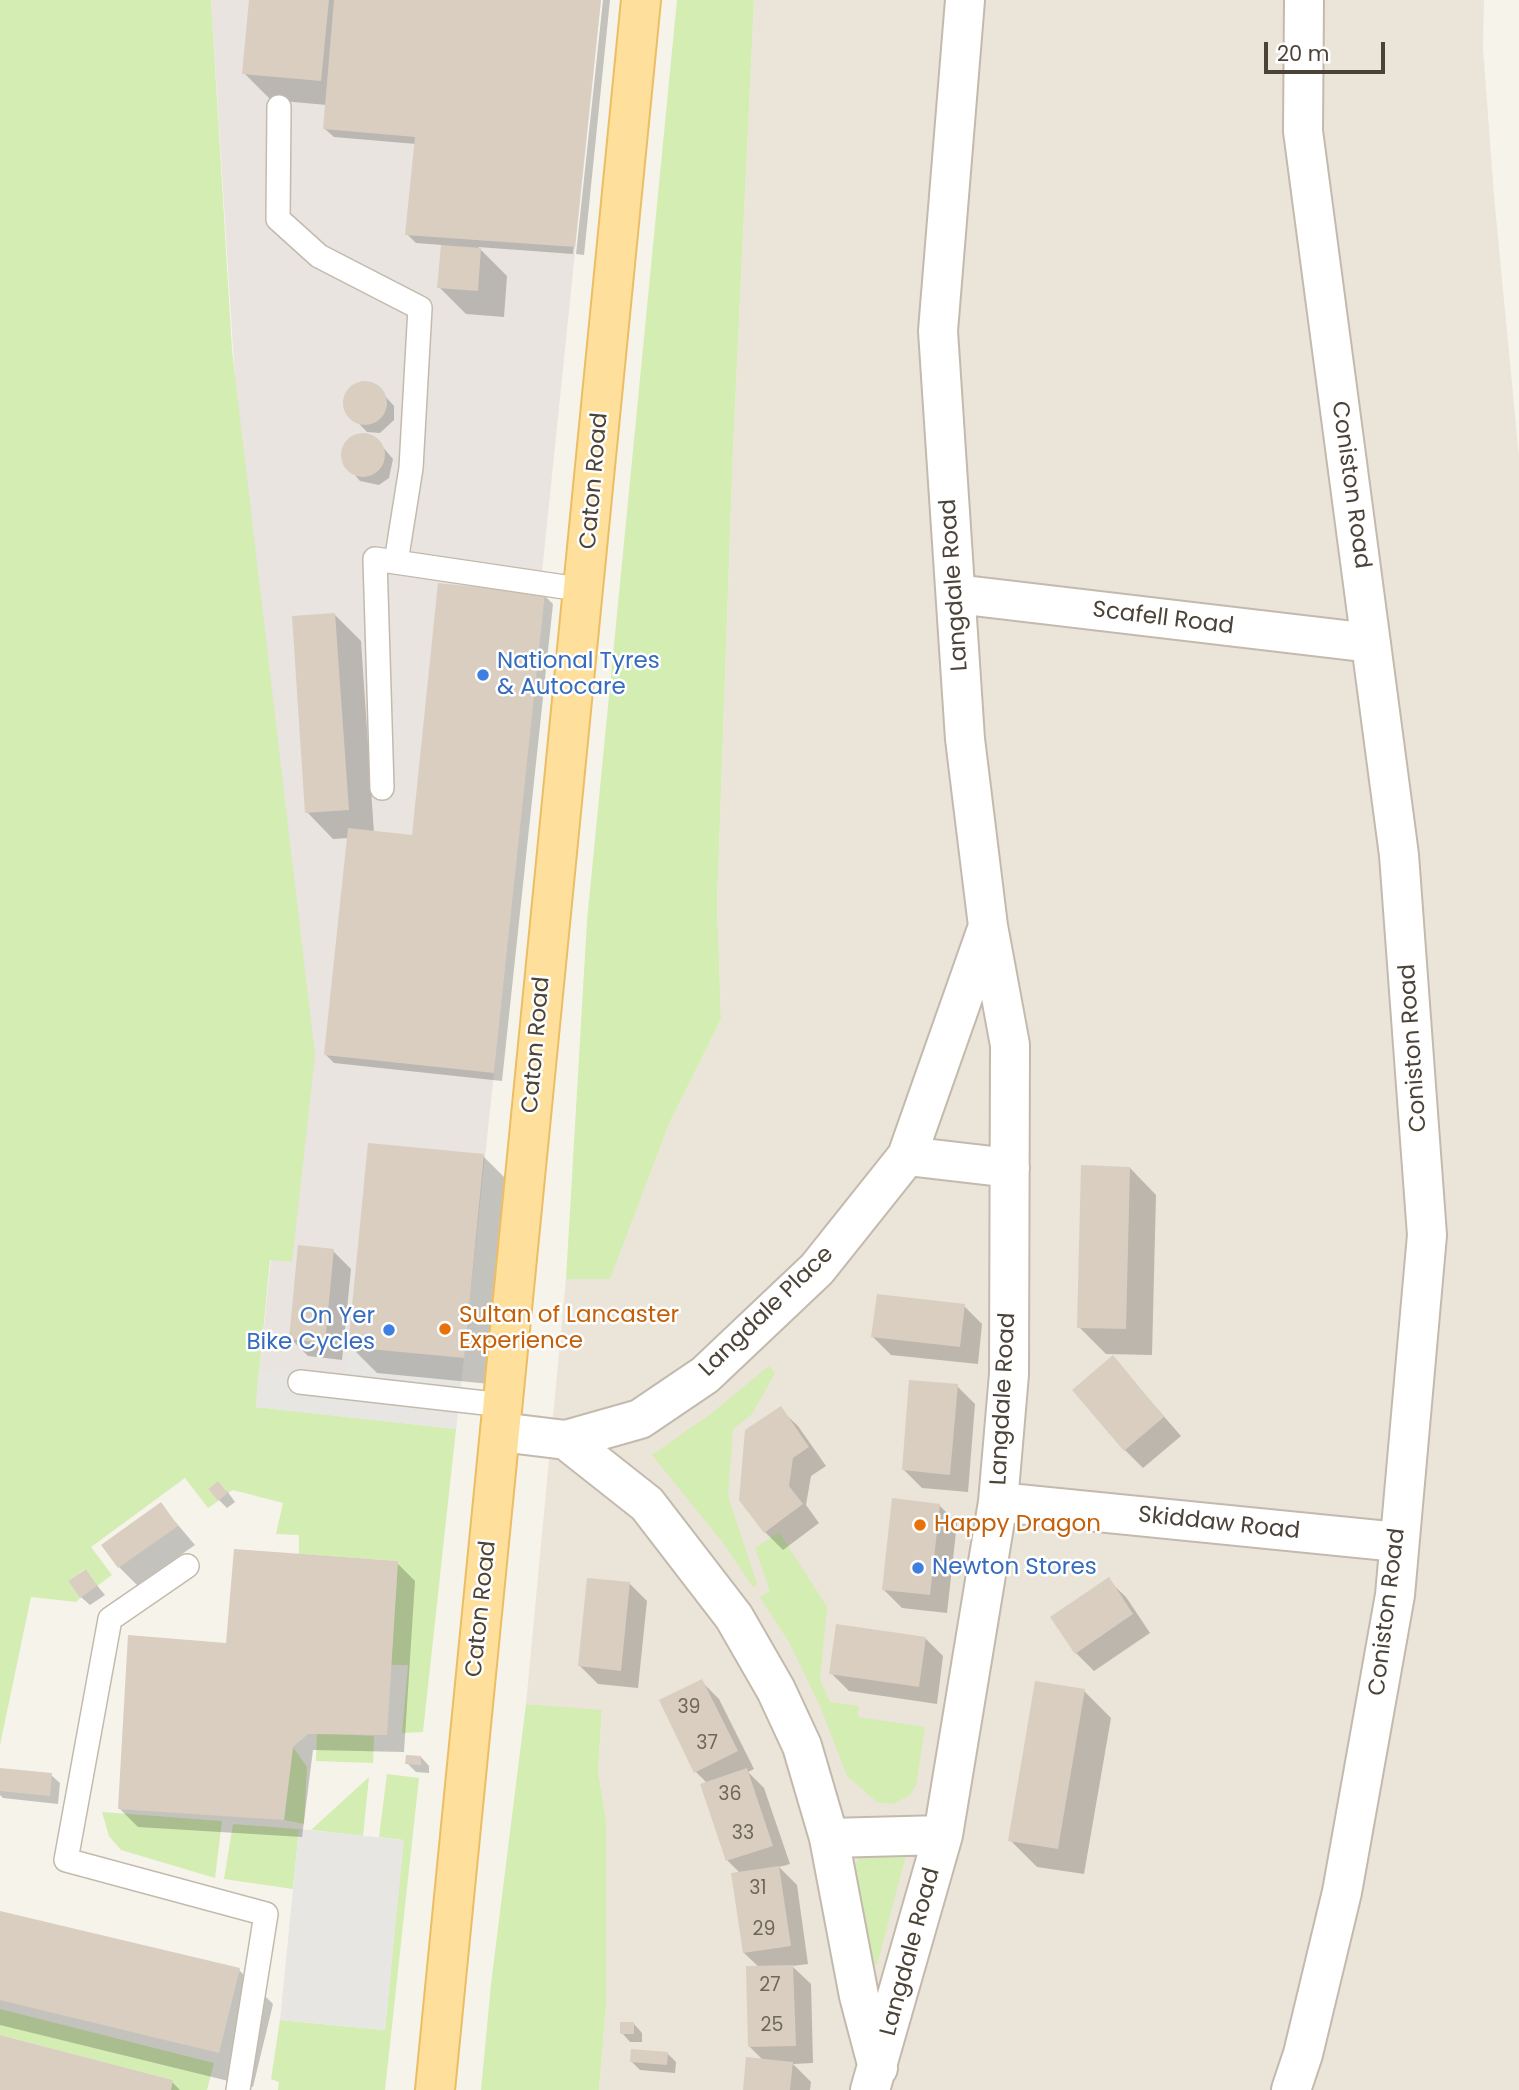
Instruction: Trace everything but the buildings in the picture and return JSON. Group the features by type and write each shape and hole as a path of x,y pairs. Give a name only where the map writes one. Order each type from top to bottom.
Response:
{"main road":[{"name":"Caton Road","path":"435,2090 563,775 585,590 641,0"}],"street":[{"name":"Langdale Road","path":"874,2079 943,1835 998,1502 1009,1374 1010,1045 988,926 965,739 938,331 965,0"},
{"name":"Coniston Road","path":"1291,2090 1303,2054 1342,1892 1388,1636 1427,1235 1399,855 1303,131 1304,0"},
{"name":"Scafell Road","path":"956,594 1371,643"},
{"name":"Langdale Place","path":"502,1419 566,1440 640,1419 705,1375 817,1269 907,1156 988,926"},
{"path":"907,1156 1010,1168"},
{"name":"Langdale Road","path":"566,1440 647,1504 734,1618 776,1690 802,1746 829,1838 874,2079"},
{"name":"Skiddaw Road","path":"998,1502 1398,1542"},
{"name":"Langdale Road","path":"829,1838 943,1835"}],"lane":[{"path":"279,107 278,219 319,256 420,308 411,468 396,562"},
{"path":"382,788 375,559 585,590"},
{"path":"300,1382 502,1419"},
{"path":"187,1566 110,1619 66,1860 267,1914 238,2090"}],"shaded area":[{"path":"211,0 601,0 541,582 545,594 456,1429 256,1407 271,1259 291,1262"},
{"path":"754,0 1484,0 1483,48 1494,196 1519,457 1519,2090 599,2090 606,2006 606,1820 598,1771 602,1711 526,1704 566,1279 610,1278 669,1124 721,1019 717,905 733,449"},
{"path":"348,1347 464,1358 456,1429 256,1407 258,1373 345,1380"},
{"path":"299,1829 404,1840 385,2030 280,2020"}],"green space":[{"path":"0,0 211,0 232,350 315,1055 292,1262 270,1260 256,1407 456,1429 423,1732 402,1733 408,1665 391,1665 398,1561 299,1554 299,1535 276,1534 283,1503 233,1490 228,1493 218,1481 208,1489 218,1501 208,1508 185,1478 91,1547 112,1575 97,1586 85,1569 68,1581 80,1598 76,1602 31,1597 0,1745"},
{"path":"677,0 754,0 733,449 717,905 721,1019 669,1124 610,1279 566,1279 587,921"},
{"path":"769,1366 775,1373 752,1414 733,1429 728,1496 757,1584 753,1587 724,1544 652,1455 712,1413"},
{"path":"779,1532 827,1607 820,1680 830,1702 859,1706 858,1717 925,1727 916,1785 910,1795 893,1804 877,1802 847,1776 820,1706 789,1642 760,1597 770,1591 755,1548"},
{"path":"526,1704 602,1710 598,1771 606,1820 606,2006 599,2090 481,2090 491,1984"},
{"path":"317,1733 374,1736 373,1763 316,1761"},
{"path":"293,1747 307,1767 304,1824 284,1820"},
{"path":"387,1774 419,1778 385,2090 278,2090 279,2082 271,2079 280,2020 385,2030 403,1840 379,1837"},
{"path":"369,1777 363,1836 311,1830"},
{"path":"102,1812 222,1821 215,1878 121,1850 109,1836"},
{"path":"233,1824 299,1829 293,1889 224,1879"},
{"path":"864,1852 906,1855 877,1965 871,1962 868,1952 855,1864"},
{"path":"0,2009 214,2063 207,2090 171,2090 173,2080 0,2035"}],"place":[{"name":"National Tyres & Autocare","path":"483,675"},
{"name":"Sultan of Lancaster Experience","path":"445,1329"},
{"name":"On Yer Bike Cycles","path":"389,1330"},
{"name":"Happy Dragon","path":"920,1525"},
{"name":"Newton Stores","path":"918,1568"}]}
